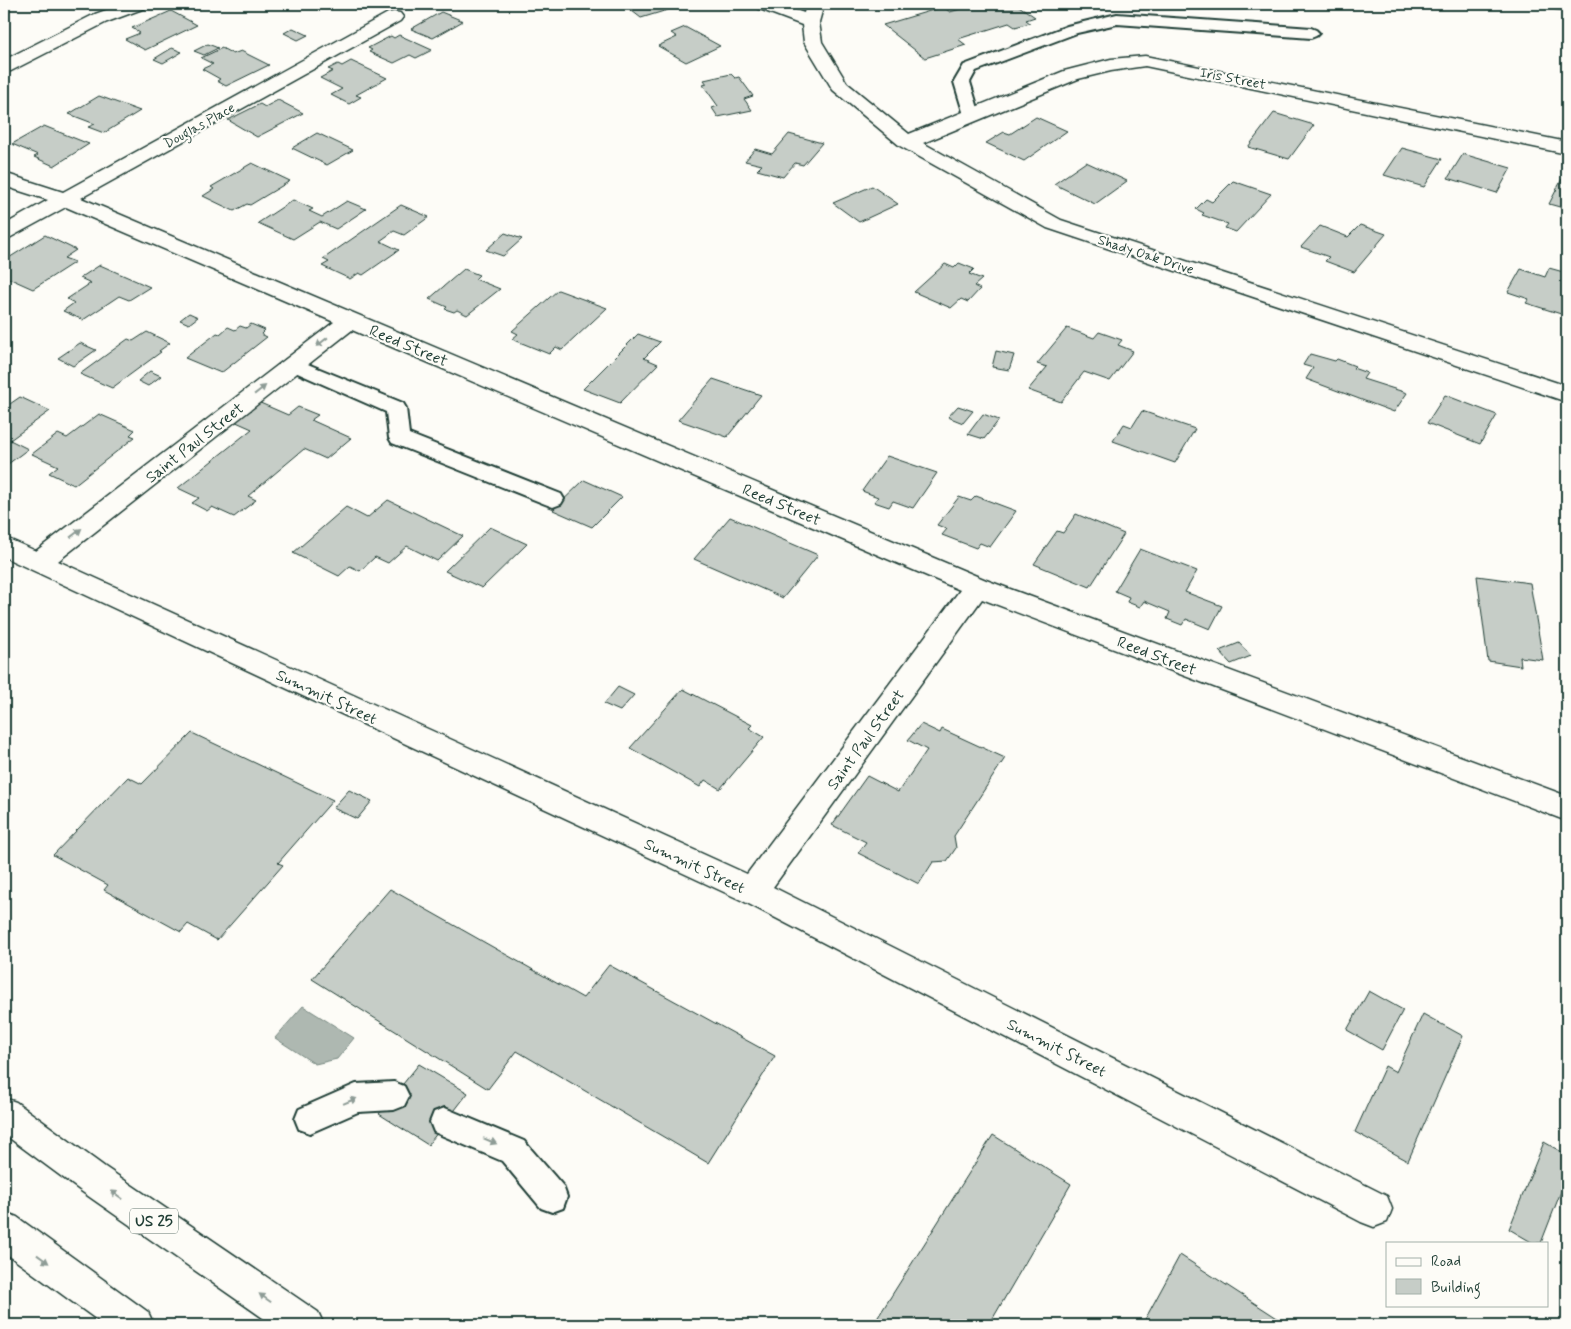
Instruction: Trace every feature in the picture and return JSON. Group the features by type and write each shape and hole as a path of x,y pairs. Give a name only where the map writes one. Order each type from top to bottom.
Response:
{"street":[{"path":"89,4 101,18"},
{"path":"4,67 101,18 139,4"},
{"path":"763,4 812,13"},
{"name":"Shady Oak Drive","path":"812,13 813,42 840,86 907,142 1054,224 1567,394"},
{"name":"Douglas Place","path":"4,233 394,17"},
{"name":"Iris Street","path":"907,142 1071,75 1111,65 1145,61 1567,148"},
{"name":"Reed Street","path":"4,179 64,199 977,587 1567,809"},
{"name":"Saint Paul Street","path":"38,563 350,320"},
{"name":"Summit Street","path":"4,546 752,891 1374,1209"},
{"name":"Saint Paul Street","path":"752,891 977,587"},
{"name":"US 25","path":"4,1114 93,1179 305,1325"},
{"path":"4,1230 135,1325"}],"lane":[{"path":"972,115 962,82 970,68 1072,28 1117,19 1311,33"},
{"path":"294,364 396,408 399,438 553,499"},
{"path":"310,1119 356,1098 394,1096"},
{"path":"446,1122 513,1151 552,1197"}],"shaded area":[{"path":"303,1006 354,1038 337,1059 315,1064 275,1038"}],"building":[{"path":"623,4 668,4 674,8 641,18"},
{"path":"978,4 1016,4 1035,17 1026,20 1030,23 1015,27 1009,23 958,39 966,45 925,58 883,25 943,7 950,12"},
{"path":"1548,4 1567,4 1567,11 1548,9"},
{"path":"171,11 197,25 145,50 125,39 140,33 132,28"},
{"path":"441,12 463,21 433,38 411,29"},
{"path":"685,27 720,46 686,62 658,46 677,37 671,33"},
{"path":"293,28 308,35 298,40 284,33"},
{"path":"399,35 432,50 416,58 410,55 394,63 369,52 372,50 368,48 391,36 394,38"},
{"path":"208,44 218,48 204,55 194,51"},
{"path":"172,48 182,52 163,63 154,59"},
{"path":"222,48 233,54 241,51 269,65 226,86 217,81 220,79 202,69 213,64 201,58"},
{"path":"351,61 387,78 356,95 361,97 349,104 331,95 342,89 320,78 333,71 328,69 338,64 342,66"},
{"path":"731,74 735,78 739,77 753,96 744,99 752,110 718,117 712,108 718,106 703,85 707,84 704,80"},
{"path":"99,96 140,111 104,133 88,127 95,124 69,114"},
{"path":"278,100 303,113 257,137 228,120 260,104 265,107"},
{"path":"1274,113 1314,125 1289,159 1248,147"},
{"path":"1036,117 1067,131 1024,161 986,143 1004,132 1010,134"},
{"path":"44,126 89,144 54,166 34,157 38,155 12,144"},
{"path":"317,133 353,150 327,165 292,148"},
{"path":"789,134 822,143 803,165 795,163 783,177 757,170 762,165 745,161 755,149 772,154"},
{"path":"1402,148 1442,159 1424,187 1384,175"},
{"path":"1463,154 1511,168 1497,193 1448,178"},
{"path":"1086,162 1127,181 1095,204 1054,184"},
{"path":"252,163 290,181 250,205 247,204 234,211 203,196 214,189 211,187"},
{"path":"1562,179 1567,181 1567,209 1549,204"},
{"path":"1233,181 1271,194 1236,232 1225,228 1228,224 1202,215 1204,213 1196,209 1206,199 1212,202"},
{"path":"872,186 898,204 859,222 833,203"},
{"path":"293,200 313,209 309,211 322,217 347,201 366,209 336,229 320,222 293,239 258,223"},
{"path":"401,205 429,217 404,235 394,231 380,241 399,250 363,275 359,273 350,279 322,266 329,262 323,259"},
{"path":"1360,225 1386,234 1354,272 1325,261 1329,257 1301,247 1320,226 1348,237"},
{"path":"505,233 522,239 503,256 486,250"},
{"path":"45,235 76,250 64,258 75,262 33,289 4,276 4,261"},
{"path":"959,263 974,269 969,274 982,279 974,286 980,289 968,302 961,299 951,308 914,292 945,264 954,268"},
{"path":"100,265 150,287 129,300 119,296 83,320 63,311 74,303 67,299 91,283 80,278"},
{"path":"1549,268 1567,273 1565,283 1567,284 1567,312 1563,310 1561,314 1526,303 1529,299 1508,292 1521,269 1545,277"},
{"path":"464,269 479,275 475,279 500,289 467,315 457,310 454,312 445,309 447,307 429,299"},
{"path":"558,290 607,308 562,350 556,347 549,354 512,339 518,334 512,331"},
{"path":"189,313 198,317 189,324 180,320"},
{"path":"251,324 265,330 261,334 267,337 221,373 185,358 217,333 220,334 228,327 235,330 240,326 246,328"},
{"path":"1067,328 1094,338 1099,332 1122,340 1118,345 1133,351 1110,381 1084,372 1061,402 1028,390 1047,367 1037,364"},
{"path":"147,332 170,343 159,351 161,352 112,388 80,374 128,339 133,341"},
{"path":"638,334 660,342 644,358 658,364 620,403 583,389"},
{"path":"80,343 96,350 73,366 58,358"},
{"path":"996,351 1014,355 1009,370 992,367"},
{"path":"1310,354 1335,361 1337,359 1355,366 1353,368 1367,373 1363,379 1407,393 1394,412 1306,379 1313,368 1303,365"},
{"path":"150,371 161,376 148,386 138,381"},
{"path":"713,379 761,395 727,437 678,420"},
{"path":"1445,395 1497,415 1480,444 1427,423"},
{"path":"20,397 50,411 10,440 28,449 4,467 4,408"},
{"path":"258,402 288,415 298,407 318,415 311,420 351,438 326,459 304,449 248,496 256,500 234,517 212,507 207,511 192,503 199,498 178,488 252,429 234,421"},
{"path":"958,406 973,411 963,423 948,417"},
{"path":"1142,411 1195,429 1175,463 1113,441 1124,424 1132,427"},
{"path":"99,414 135,430 130,435 135,437 74,485 49,473 58,466 32,454 58,434 67,438"},
{"path":"983,414 999,420 984,439 968,434"},
{"path":"887,456 937,473 913,508 893,501 889,507 874,502 878,497 862,491"},
{"path":"584,480 622,497 592,527 553,510"},
{"path":"976,496 1016,511 990,547 980,543 976,548 942,535 947,529 937,525 959,497 971,501"},
{"path":"388,500 463,536 437,561 407,546 388,563 375,557 360,571 350,566 339,576 293,553 346,507 367,518"},
{"path":"1076,514 1124,534 1090,587 1034,564 1057,531 1063,533"},
{"path":"730,517 818,555 783,598 694,559"},
{"path":"490,527 527,544 482,588 445,571"},
{"path":"1140,549 1197,571 1185,592 1222,606 1210,629 1186,619 1182,625 1167,619 1170,612 1144,601 1140,607 1127,602 1129,597 1115,591"},
{"path":"1477,576 1530,583 1543,660 1520,657 1521,666 1488,661"},
{"path":"1239,643 1251,656 1231,664 1219,651"},
{"path":"618,687 634,695 620,711 604,704"},
{"path":"683,689 752,725 749,728 764,737 720,789 705,780 700,787 630,748"},
{"path":"921,724 940,733 942,729 1005,758 954,836 956,848 947,861 933,862 919,884 858,853 866,842 832,825 867,776 898,792 927,750 908,740"},
{"path":"192,733 333,800 278,863 283,865 217,940 188,924 181,932 104,890 108,885 53,855 128,777 142,784"},
{"path":"349,790 372,801 357,819 333,808"},
{"path":"390,889 583,998 609,965 775,1056 708,1163 517,1051 488,1089 312,979"},
{"path":"1369,991 1403,1010 1382,1050 1347,1030"},
{"path":"1423,1014 1463,1036 1408,1161 1355,1132 1385,1066 1396,1072"},
{"path":"419,1064 468,1093 428,1145 379,1114"},
{"path":"993,1135 1071,1184 989,1325 873,1325"},
{"path":"1544,1142 1567,1155 1567,1176 1541,1242 1531,1242 1509,1229"},
{"path":"1180,1255 1288,1325 1142,1325"}]}
